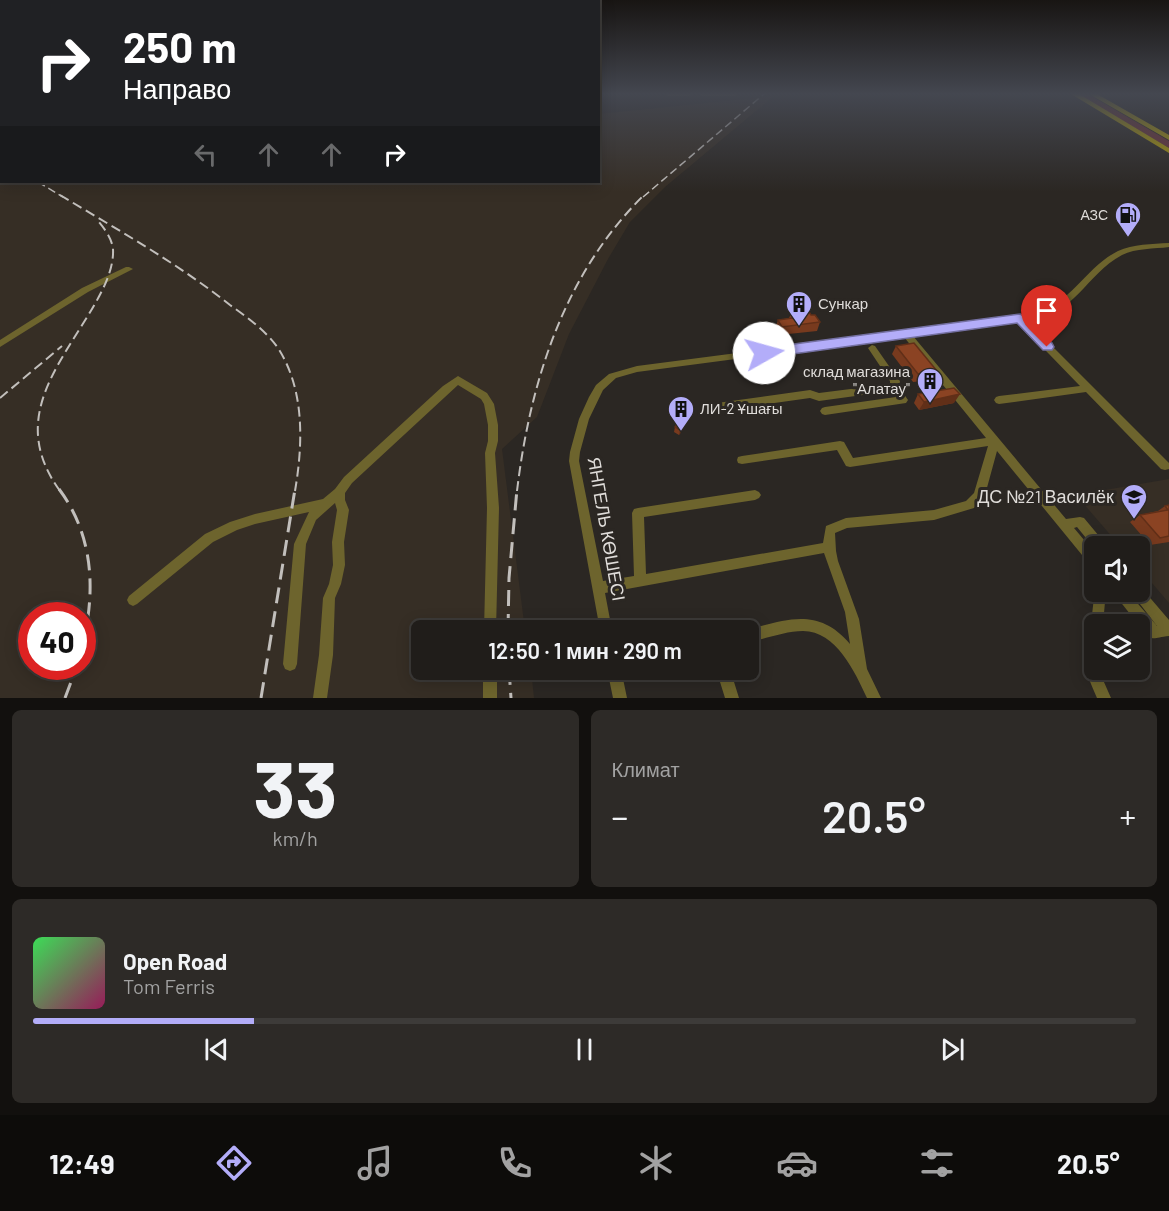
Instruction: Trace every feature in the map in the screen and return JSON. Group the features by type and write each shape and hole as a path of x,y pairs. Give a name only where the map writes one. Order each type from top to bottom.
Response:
{"main road":[{"path":"1128,127 1169,151"},
{"path":"1149,127 1169,138"}],"street":[{"path":"906,334 1037,317 1056,310 1118,254 1169,245"},
{"path":"0,344 85,290 129,269"},
{"path":"1020,319 1165,466"},
{"path":"906,334 1084,548"},
{"name":"ЯНГЕЛЬ КӨШЕСІ","path":"604,620 576,475 574,450 576,440 599,390 615,375 637,369 906,334"},
{"path":"825,411 903,400 894,387 895,381 872,348"},
{"path":"290,664 300,544 312,517 339,492 348,480 458,380 484,396 489,404 493,425 490,453 493,508 490,620"},
{"path":"717,407 810,394 819,397 894,387"},
{"path":"999,400 1088,388"},
{"path":"742,460 840,445 850,463 995,441"},
{"path":"860,669 852,614 829,547 830,530 836,525 934,515 970,505 979,495 995,441"},
{"path":"320,698 326,655 329,598 339,565 338,542 343,510 339,492"},
{"path":"640,581 638,513 755,495"},
{"path":"133,600 209,538 255,519 324,504"},
{"path":"1065,524 1080,522 1092,536"},
{"path":"598,588 829,547"},
{"path":"1128,602 1154,633 1169,630 1146,602"},
{"path":"759,634 808,624 830,630 860,669 874,698"},
{"path":"490,680 490,698"},
{"path":"616,680 620,698"},
{"path":"726,680 732,698"},
{"path":"1096,680 1104,698"}],"shaded area":[{"path":"600,127 737,127 665,187 630,222 569,334 537,417 502,449 524,620 411,620 411,680 532,680 534,698 0,698 0,183 600,183"},
{"path":"1132,127 1144,127 1169,141 1169,148"},
{"name":"ДС №21 Василёк","path":"1169,479 1169,603 1150,581 1150,536 1111,536 1076,495"}],"building":[{"path":"809,312 815,315 820,322 782,327 778,320 793,318 791,314"},
{"path":"914,343 937,371 918,374 896,346"},
{"path":"954,388 960,394 924,402 918,394"},
{"path":"679,421 685,423 680,430 675,427"},
{"path":"1169,505 1169,536 1160,538 1140,515 1168,510 1165,506"}],"railway":[{"path":"643,197 726,127"},
{"path":"40,183 63,197"},
{"path":"60,195 189,275 249,319 278,348 293,381 300,418 300,455 295,491"},
{"path":"517,491 531,410 555,332 592,259 616,226 644,195"},
{"path":"60,491 45,464 38,439 39,415 45,392 55,370 106,283 113,256 112,245 108,234 98,221"},
{"path":"0,398 62,346"},
{"path":"59,489 71,507 85,545 89,565 89,602"},
{"path":"261,698 295,489"},
{"path":"508,620 509,578 517,489"},
{"path":"65,698 72,680"},
{"path":"510,680 511,698"}],"place":[{"name":"АЗС","path":"1128,238"},
{"name":"Сункар","path":"799,327"},
{"name":"склад магазина \"Алатау\"","path":"930,404"},
{"name":"ЛИ-2 Ұшағы","path":"681,432"},
{"name":"ДС №21 Василёк","path":"1134,520"}],"route":[{"path":"764,353 1020,319 1047,347"}]}
